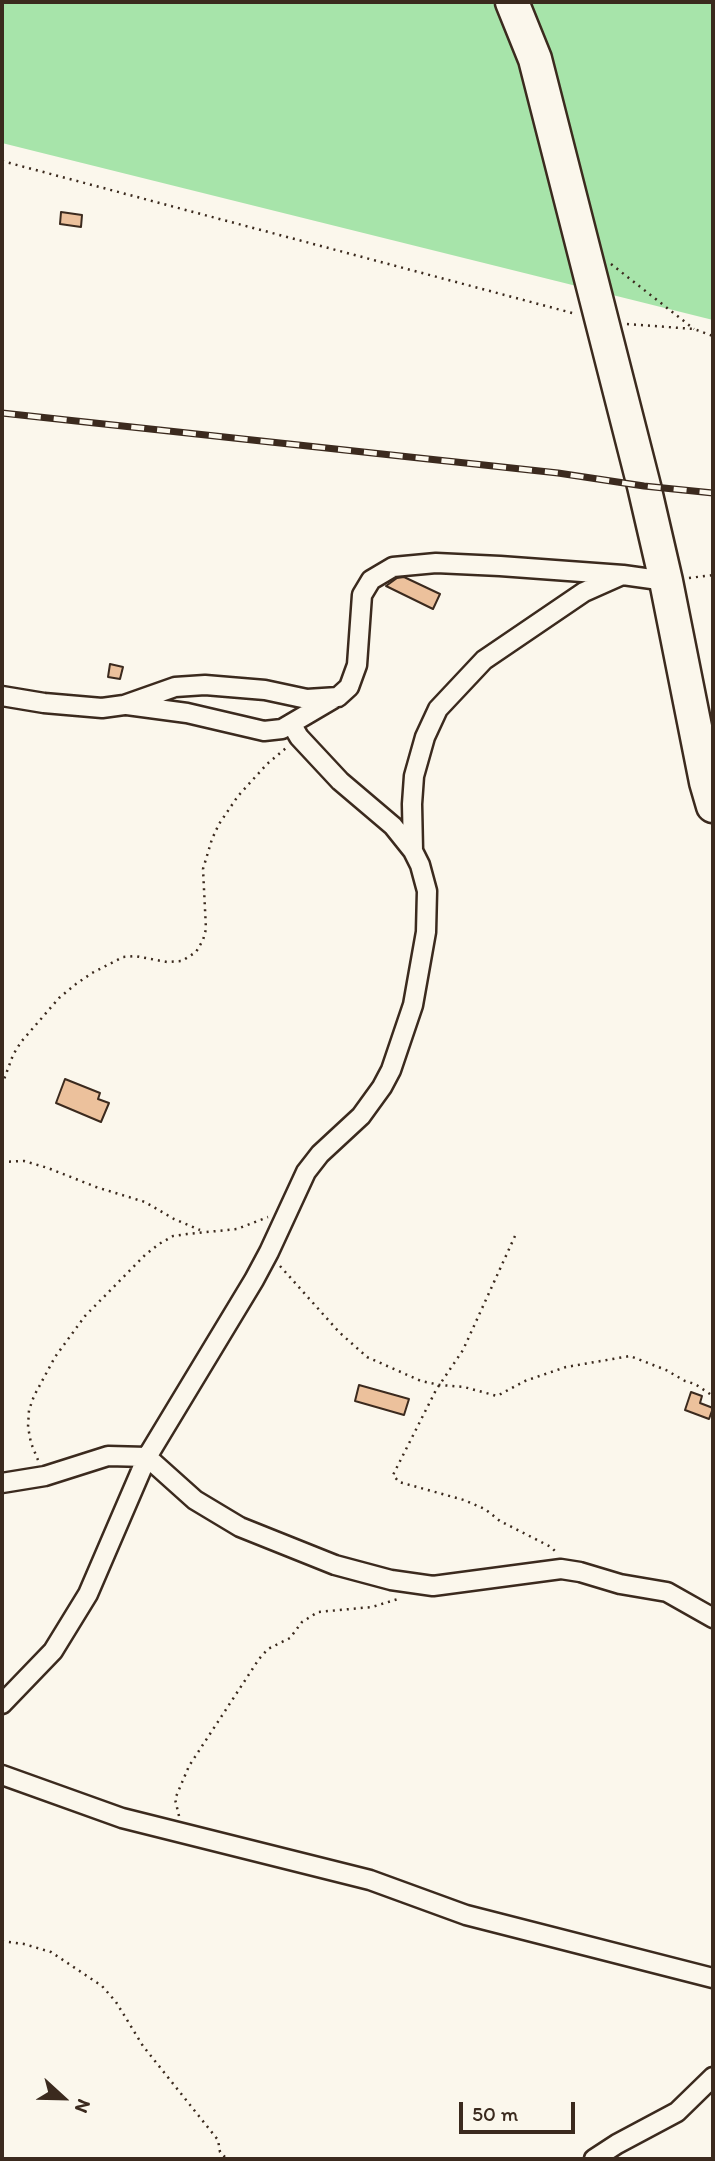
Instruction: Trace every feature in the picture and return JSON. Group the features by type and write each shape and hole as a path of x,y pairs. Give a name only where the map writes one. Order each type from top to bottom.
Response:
{"highway":[{"path":"512,2 535,59 582,241 666,581 713,806"}],"street":[{"path":"296,731 349,687 357,665 362,596 371,580 393,567 436,563 623,575 666,581"},
{"path":"413,850 414,776 425,737 438,709 484,660 584,592 623,575"},
{"path":"2,696 103,708 124,705 175,687 205,685 265,690 307,699 338,697"},
{"path":"2,1704 53,1651 88,1594 147,1457 269,1252 306,1172 320,1154 361,1116 382,1087 391,1070 413,1005 426,932 427,891 413,850 393,827 340,781 296,731 264,731 187,713 124,705"},
{"path":"2,1483 46,1476 108,1456 147,1457 195,1500 240,1528 335,1565 391,1580 433,1586 561,1569 620,1584 667,1592 713,1618"},
{"path":"2,1775 122,1818 370,1880 466,1915 713,1978"},
{"path":"594,2159 677,2112 713,2077"}],"path":[{"path":"2,161 517,297 602,322 694,329 713,336"},
{"path":"582,241 694,329"},
{"path":"2,1085 21,1042 59,998 84,978 123,957 182,961 196,952 206,929 203,869 212,839 238,796 296,731"},
{"path":"2,1162 24,1161 48,1168 145,1202 174,1219 204,1231"},
{"path":"46,1476 31,1443 28,1427 34,1396 55,1357 85,1316 145,1255 173,1237 204,1231 237,1229 289,1207"},
{"path":"515,1236 463,1350 440,1385 393,1475 399,1482 464,1500 485,1509 500,1521 551,1547 580,1572"},
{"path":"269,1252 339,1332 367,1357 404,1374 440,1385 464,1387 497,1396 525,1381 566,1367 630,1356 666,1370 713,1396"},
{"path":"184,1833 176,1798 180,1784 189,1766 268,1649 290,1638 302,1622 318,1612 372,1606 433,1586"},
{"path":"2,1941 51,1952 102,1986 116,2002 143,2046 218,2140 219,2152 226,2159"}],"green space":[{"path":"2,2 713,2 713,320 2,143"}],"building":[{"path":"61,212 82,215 81,227 60,224"},
{"path":"404,577 440,594 433,609 386,586 397,578"},
{"path":"110,664 123,667 120,679 108,677"},
{"path":"65,1079 100,1093 98,1099 109,1103 101,1122 56,1103"},
{"path":"359,1385 409,1399 404,1415 355,1401"},
{"path":"691,1392 702,1396 700,1403 713,1408 709,1419 685,1410"}],"railway":[{"path":"2,413 558,473 713,493"}]}
